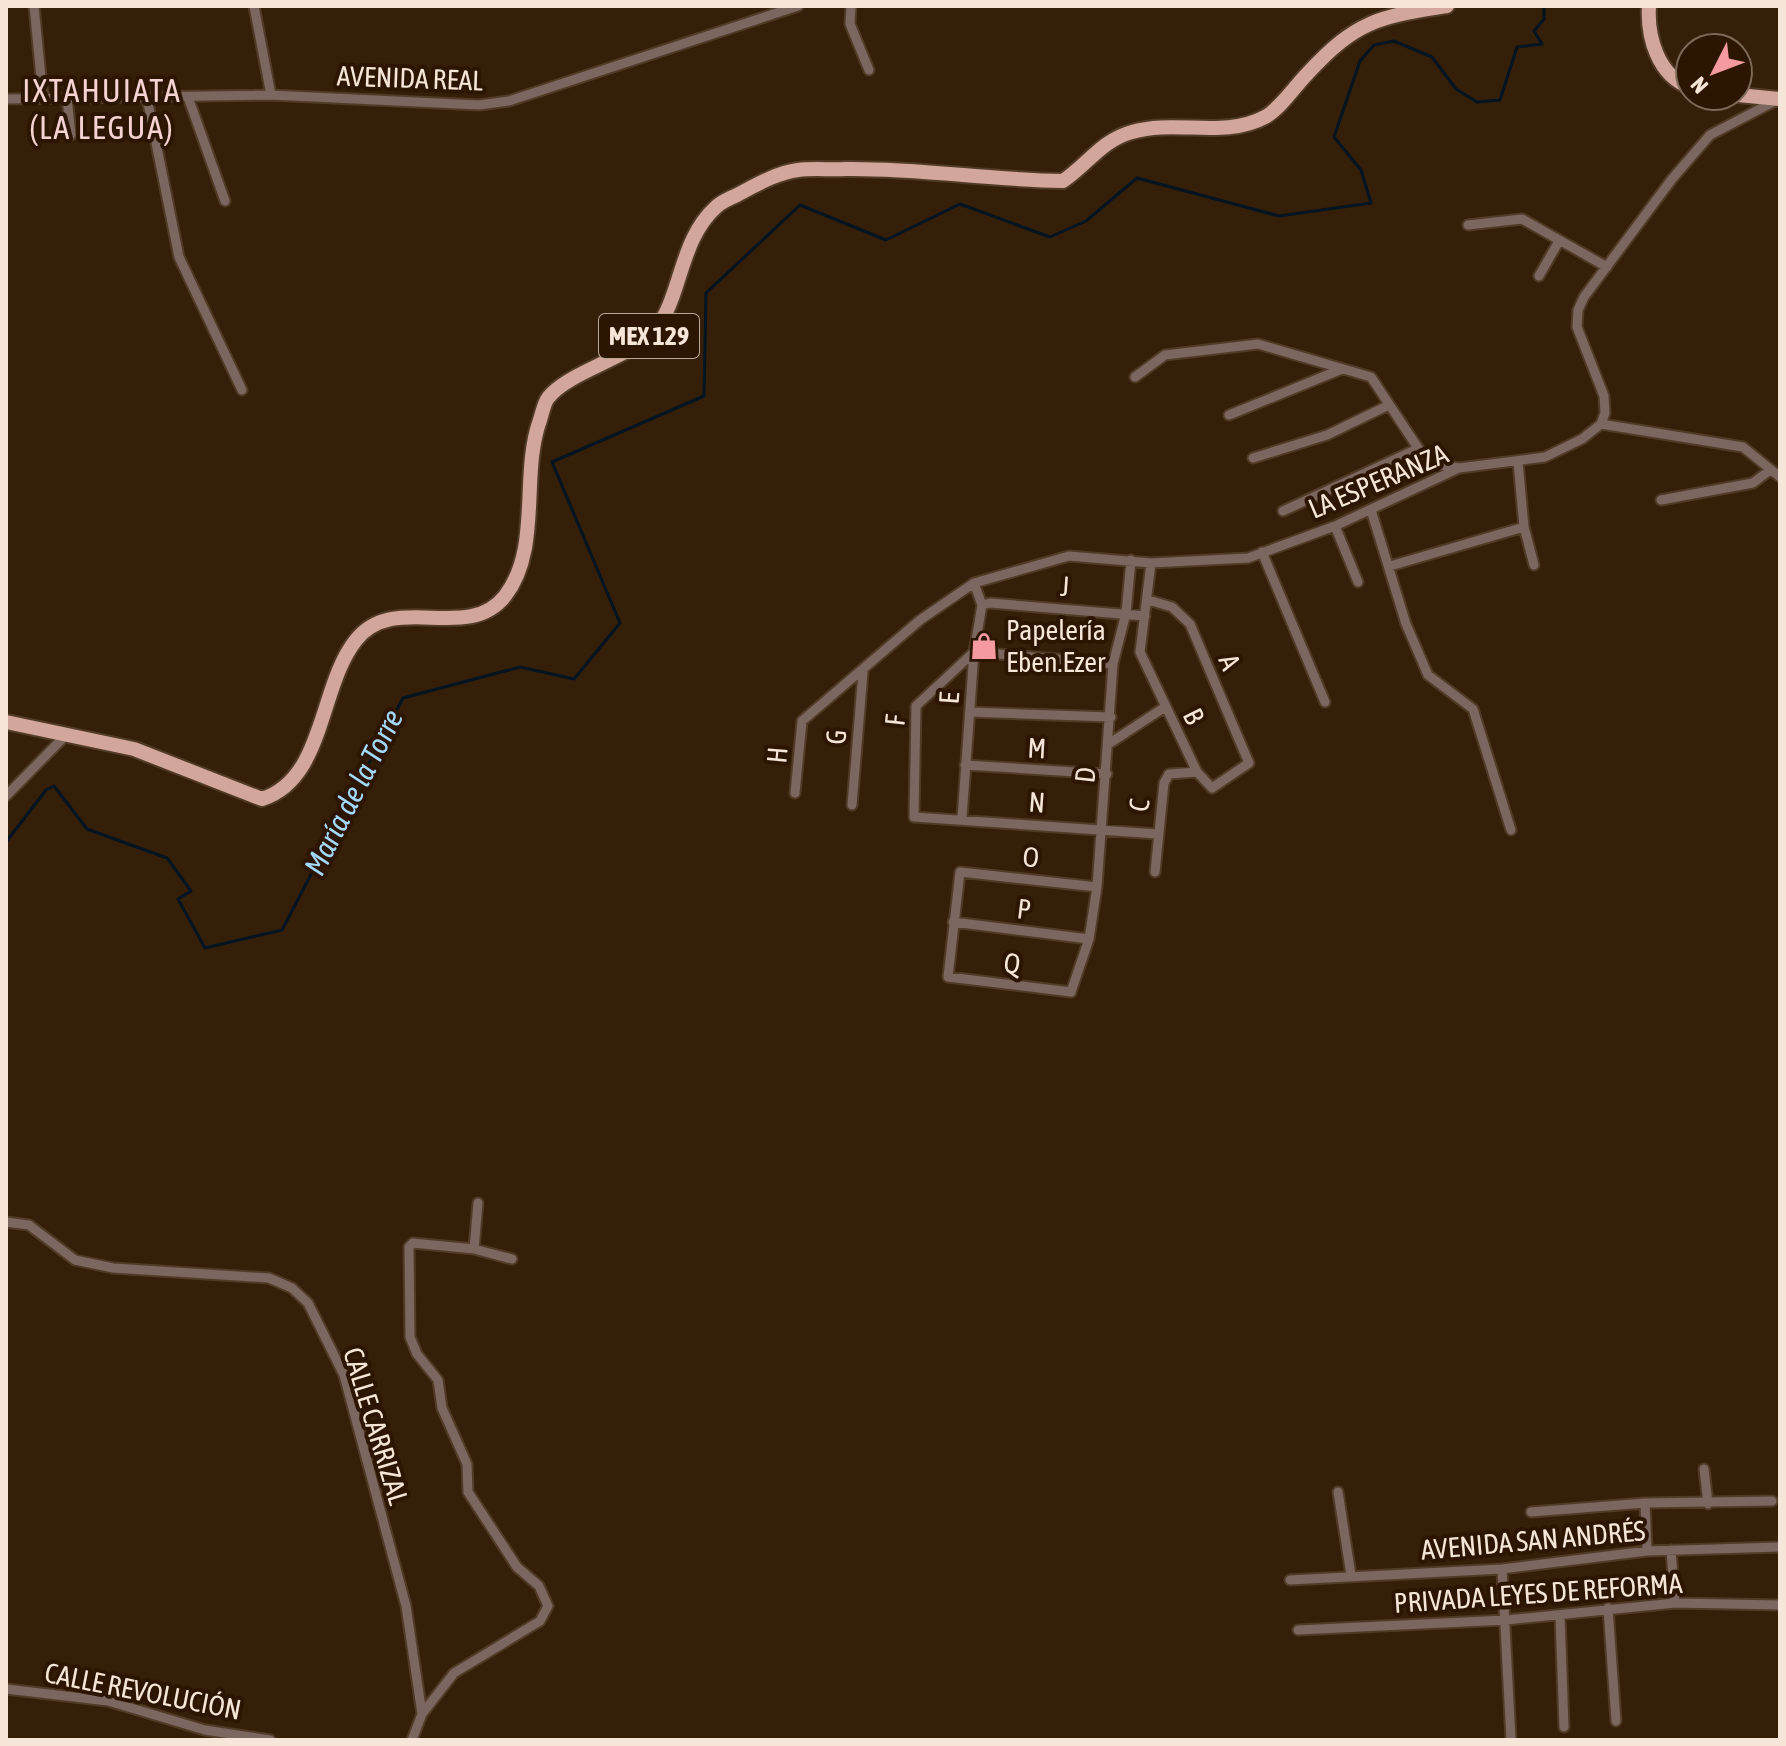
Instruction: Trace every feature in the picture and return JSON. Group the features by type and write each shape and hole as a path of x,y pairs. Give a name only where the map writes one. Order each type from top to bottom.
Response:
{"main road":[{"name":"MEX 129","path":"6,722 134,749 262,799 281,793 296,776 309,752 342,659 359,637 377,622 400,616 462,618 482,614 504,597 517,574 525,544 530,468 537,428 548,397 655,332 689,245 716,206 762,182 798,170 870,169 1063,181 1081,169 1099,147 1133,131 1241,127 1268,115 1325,55 1357,28 1389,14 1447,6"},
{"path":"1649,6 1651,41 1659,60 1674,77"},
{"path":"1754,97 1779,99"}],"street":[{"path":"34,6 43,98"},
{"path":"254,6 271,95"},
{"name":"AVENIDA REAL","path":"6,99 271,95 452,105 509,101 798,6"},
{"path":"851,6 850,24 869,70"},
{"path":"188,97 225,201"},
{"path":"67,98 71,135"},
{"path":"147,98 179,257 242,390"},
{"path":"1779,99 1710,135 1672,179 1607,267 1578,310 1577,327 1604,396 1605,413 1601,424 1743,447 1780,477"},
{"path":"1468,225 1522,219 1607,267"},
{"path":"1539,276 1559,241"},
{"path":"1135,377 1165,355 1258,344 1371,377 1428,463 1459,468"},
{"path":"1229,415 1342,369"},
{"path":"1253,458 1327,435 1389,405"},
{"name":"LA ESPERANZA","path":"802,721 863,672 920,620 974,583 1069,556 1151,563 1248,558 1335,526 1459,468 1545,457 1582,439 1601,424"},
{"path":"1283,511 1417,449"},
{"path":"1518,462 1524,527 1534,565"},
{"path":"1661,500 1753,483 1770,470"},
{"path":"1371,510 1406,624 1428,675 1473,709 1511,830"},
{"path":"1335,526 1358,582"},
{"path":"1390,566 1524,527"},
{"path":"1262,552 1325,702"},
{"name":"D","path":"1071,992 1089,939 1097,887 1110,743 1113,664 1126,613 1131,560"},
{"path":"1145,616 1151,563"},
{"name":"E","path":"962,818 974,652 982,605 974,583"},
{"name":"A","path":"1148,600 1172,607 1190,624 1249,763 1212,788 1197,772"},
{"name":"J","path":"982,605 990,603 1145,616"},
{"name":"B","path":"1145,616 1140,652 1197,772"},
{"path":"974,652 1113,664"},
{"name":"F","path":"914,817 916,706 974,652"},
{"name":"G","path":"852,805 863,672"},
{"path":"1110,743 1165,707"},
{"path":"970,712 1111,717"},
{"name":"H","path":"795,793 802,721"},
{"path":"6,796 65,736"},
{"name":"M","path":"965,765 1107,774"},
{"name":"C","path":"1155,872 1157,834 1169,774 1197,772"},
{"name":"N","path":"914,817 1157,834"},
{"name":"O","path":"953,922 960,872 1097,887"},
{"name":"P","path":"953,922 1089,939"},
{"name":"Q","path":"953,922 948,977 1071,992"},
{"path":"474,1249 478,1203"},
{"name":"CALLE CARRIZAL","path":"6,1222 29,1225 75,1260 113,1268 269,1278 292,1288 308,1303 344,1375 406,1606 422,1714 412,1740"},
{"path":"422,1714 454,1673 540,1621 548,1606 539,1586 517,1567 488,1518 475,1506 468,1492 467,1464 442,1408 438,1380 417,1354 410,1337 409,1247 413,1243 474,1249 512,1259"},
{"path":"1704,1469 1708,1504"},
{"path":"1338,1492 1351,1575"},
{"path":"1531,1512 1645,1503 1772,1501"},
{"path":"1645,1503 1647,1551"},
{"name":"AVENIDA SAN ANDRÉS","path":"1290,1580 1502,1569 1647,1551 1780,1547"},
{"path":"1671,1550 1675,1603"},
{"path":"1502,1569 1511,1740"},
{"name":"PRIVADA LEYES DE REFORMA","path":"1298,1630 1506,1620 1675,1603 1780,1605"},
{"path":"1608,1608 1616,1721"},
{"path":"1560,1616 1564,1727"},
{"name":"CALLE REVOLUCIÓN","path":"6,1689 108,1701 205,1730 270,1740"}],"waterway":[{"name":"María de la Torre","path":"6,842 46,790 54,786 87,829 167,858 191,891 178,899 205,948 282,930 403,698 520,667 574,679 620,623 552,462 704,396 706,293 800,205 886,240 960,204 1050,237 1086,221 1137,178 1279,216 1371,203 1361,170 1334,137 1360,61 1374,45 1394,41 1432,57 1456,89 1477,102 1500,100 1517,47 1542,44 1534,31 1544,19 1544,6"}],"place":[{"name":"Papelería Eben.Ezer","path":"984,646"}],"district":[{"name":"IXTAHUIATA (LA LEGUA)","path":"102,108"}]}
